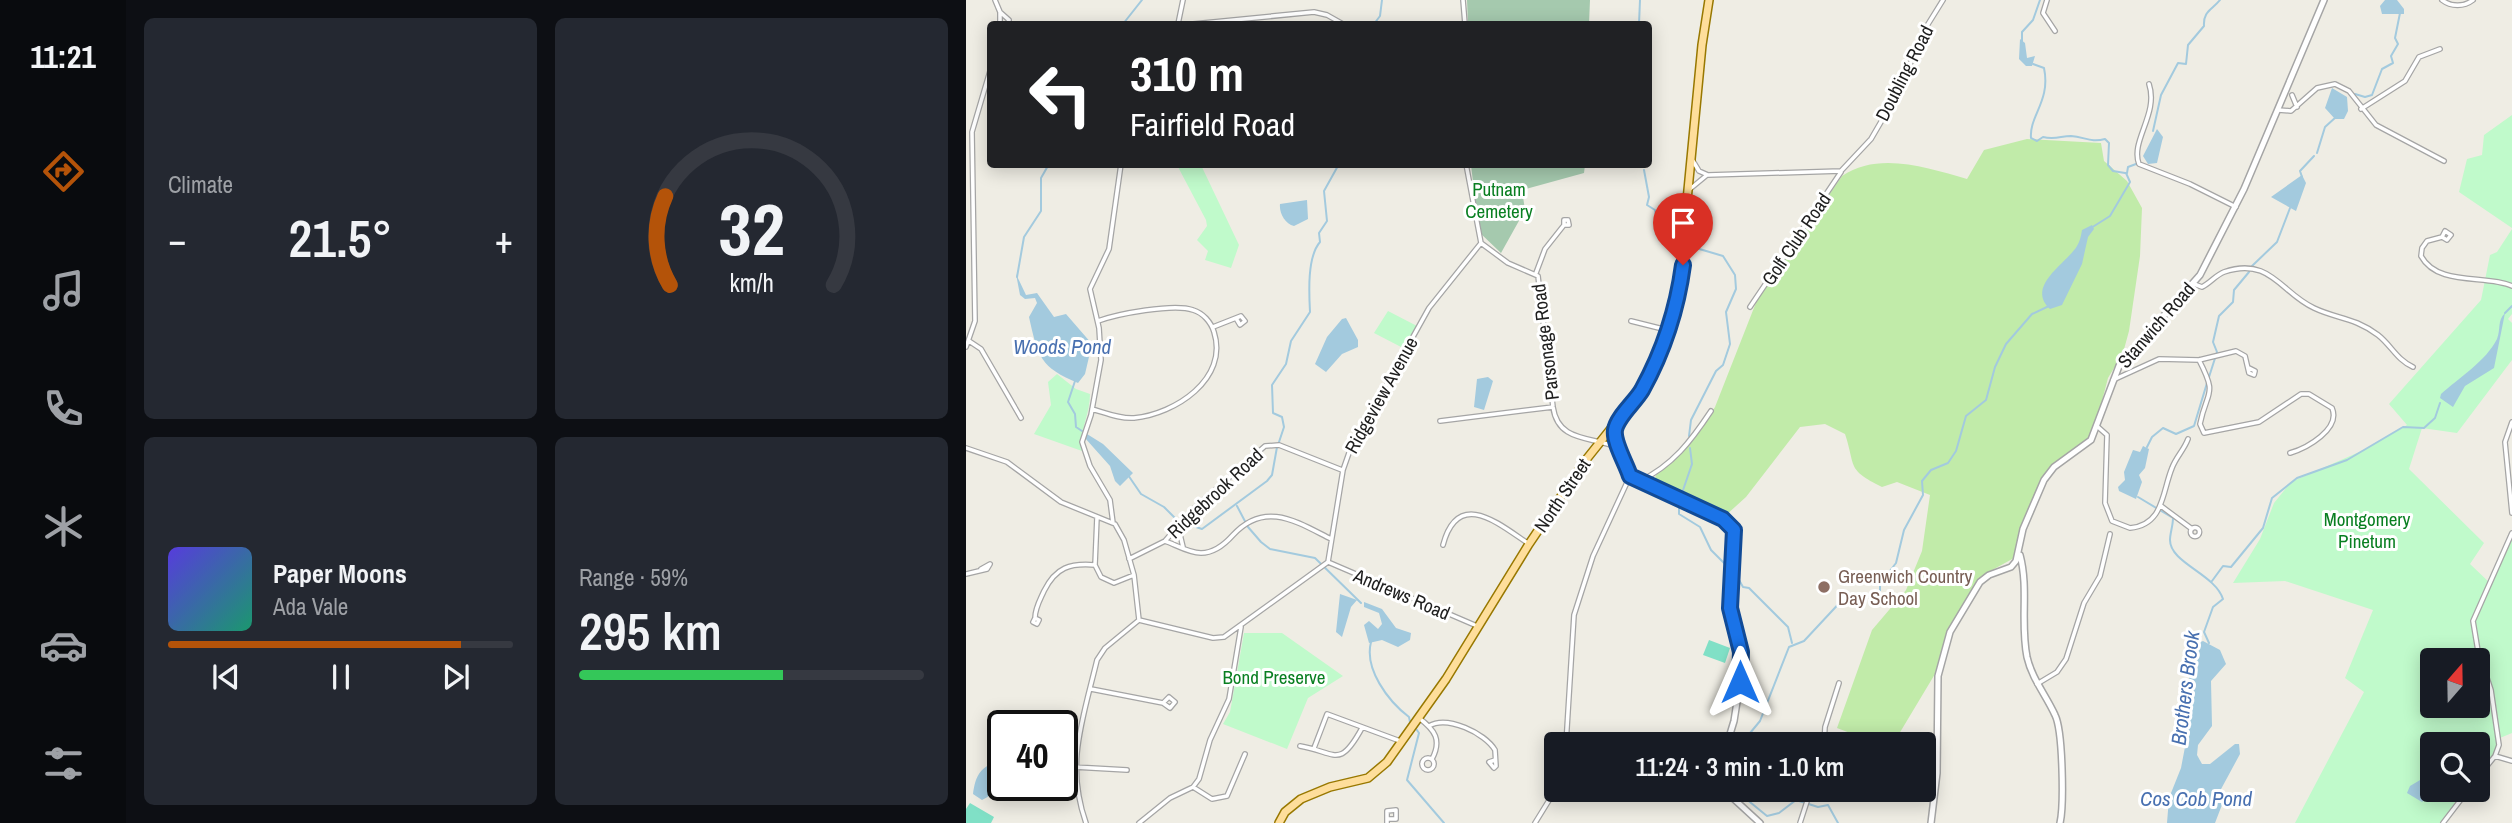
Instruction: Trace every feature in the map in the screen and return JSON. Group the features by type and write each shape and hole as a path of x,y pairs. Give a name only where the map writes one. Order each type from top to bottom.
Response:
{"main road":[{"name":"North Street","path":"1279,823 1285,812 1301,799 1330,787 1368,778 1380,770 1446,679 1529,544 1598,444 1615,427 1642,391 1670,331 1680,289 1702,45 1709,0"}],"street":[{"path":"995,0 1000,21"},
{"path":"1179,21 1183,0"},
{"path":"1463,0 1465,21"},
{"name":"Doubling Road","path":"1841,171 1871,139 1903,84 1920,37 1943,0"},
{"path":"2047,0 2043,13 2055,31"},
{"name":"Stanwich Road","path":"1931,823 1937,774 1938,676 1944,647 1980,582 1989,575 2011,567 2020,554 2023,529 2046,476 2086,446 2098,427 2111,380 2130,351 2194,284 2236,207 2324,0"},
{"path":"2442,0 2452,5 2466,4 2473,0"},
{"path":"1000,12 1008,21"},
{"path":"1223,21 1314,12 1338,21"},
{"path":"2361,109 2405,81 2419,57 2441,49"},
{"path":"966,347 975,321 972,132 987,81"},
{"path":"2276,110 2286,112 2297,107 2317,88 2331,83 2349,91 2376,125 2444,161"},
{"path":"2149,84 2152,103 2137,151 2138,162 2236,207"},
{"path":"2292,95 2297,107"},
{"path":"1693,161 1699,171 1708,175 1841,171"},
{"path":"1121,168 1109,249 1090,289 1101,360 1092,409 1082,442 1090,466 1110,500 1113,523 1124,540 1134,575 1139,620"},
{"path":"1467,168 1480,243"},
{"name":"Golf Club Road","path":"1750,307 1841,171"},
{"path":"1690,189 1708,175"},
{"path":"1536,273 1545,249 1564,225"},
{"path":"2442,237 2427,241 2422,248 2421,256 2427,265 2461,279 2489,279 2512,286"},
{"name":"Parsonage Road","path":"1480,243 1508,263 1536,273 1540,281 1555,419 1564,432 1619,448"},
{"name":"Ridgeview Avenue","path":"1326,564 1343,470 1357,436 1427,311 1480,243"},
{"path":"2194,284 2202,287 2220,273 2238,269 2267,273 2307,305 2354,320 2374,332 2404,363 2413,367"},
{"path":"1092,409 1126,418 1143,417 1169,408 1191,395 1203,383 1213,365 1217,344 1213,327 1198,312 1184,307 1097,321"},
{"path":"1213,327 1228,319 1237,320"},
{"path":"1631,321 1670,331"},
{"path":"969,341 981,349 1021,418"},
{"path":"2111,380 2159,359 2199,360 2241,352 2249,368"},
{"path":"2199,360 2211,384 2210,397 2200,424 2204,433 2259,422 2288,399 2301,394 2315,397 2332,408 2334,417 2325,433 2290,453"},
{"path":"1440,421 1553,407"},
{"path":"1638,482 1678,456 1711,411"},
{"path":"2512,422 2505,440 2512,513"},
{"path":"1615,427 1619,448 1630,476 1653,489 1723,519 1734,530 1730,608 1738,634 1742,670 1730,732"},
{"path":"2098,427 2107,435 2105,503 2112,521 2135,528 2148,522 2161,506 2171,469 2188,439"},
{"name":"Ridgebrook Road","path":"1129,559 1165,541 1254,453 1269,444 1343,470"},
{"path":"966,448 1007,462 1061,502 1113,523"},
{"path":"2508,472 2512,467"},
{"path":"1653,489 1654,474"},
{"path":"1567,732 1576,607 1593,556 1630,476"},
{"path":"2161,506 2192,528"},
{"path":"1443,545 1457,521 1475,513 1486,515 1529,544"},
{"path":"1165,541 1195,552 1209,552 1224,545 1246,522 1269,516 1289,518 1331,539"},
{"path":"1097,517 1095,565 1106,581 1114,583 1134,575"},
{"path":"1178,526 1183,547"},
{"path":"2490,762 2499,745 2491,690 2478,651 2473,621 2512,533"},
{"path":"2037,684 2057,672 2066,659 2084,603 2099,576 2110,534"},
{"path":"2020,554 2026,585 2023,612 2025,646 2037,684 2058,725 2062,803 2060,823"},
{"path":"1035,618 1036,607 1056,572 1074,564 1095,565"},
{"path":"1139,620 1213,638 1224,638 1326,564"},
{"name":"Andrews Road","path":"1326,564 1477,626"},
{"path":"2011,567 2024,571"},
{"path":"966,573 981,569"},
{"path":"1078,749 1100,654 1139,620"},
{"path":"1139,823 1170,798 1193,787 1199,779 1210,740 1229,699 1241,627"},
{"path":"1825,732 1839,683"},
{"path":"1091,689 1163,703"},
{"path":"1314,748 1327,714 1400,741"},
{"path":"1429,726 1438,722 1475,730 1490,742 1495,760"},
{"path":"1414,723 1429,726 1434,731 1437,743 1432,760"},
{"path":"1300,746 1314,748 1330,756 1347,752 1362,728"},
{"path":"1193,787 1212,799 1227,796 1245,754"},
{"path":"2495,756 2512,761"},
{"path":"1078,767 1127,770"},
{"path":"1078,801 1086,823"},
{"path":"1535,823 1548,802"},
{"path":"1737,802 1759,823"},
{"path":"1800,823 1806,802"},
{"path":"2443,823 2459,802"}],"green space":[{"path":"1467,0 1590,0 1589,21 1468,21"},
{"path":"2512,115 2512,228 2459,192 2467,159 2482,155 2484,135"},
{"path":"2027,139 2101,143 2104,161 2127,181 2142,208 2140,256 2129,331 2123,353 2108,378 2097,420 2087,443 2048,469 2020,528 2014,558 1985,574 1969,596 1947,633 1935,674 1900,732 1848,732 1837,728 1872,630 1906,590 1922,551 1930,495 1897,482 1882,487 1863,476 1854,466 1845,434 1825,424 1800,427 1746,497 1725,516 1692,499 1656,487 1654,482 1656,475 1694,439 1715,407 1759,295 1842,176 1856,168 1888,163 1920,167 1967,179 1984,150"},
{"path":"1179,168 1202,168 1239,245 1231,268 1205,260 1208,251 1197,240 1207,226"},
{"name":"Putnam Cemetery","path":"1471,168 1585,168 1584,173 1522,190 1525,210 1501,253 1479,232"},
{"name":"Montgomery Pinetum","path":"2512,229 2512,314 2508,319 2512,323 2512,360 2457,433 2422,428 2409,469 2484,543 2470,564 2491,584 2512,537 2512,733 2500,738 2490,760 2490,732 2420,732 2420,802 2455,802 2440,823 2295,823 2364,692 2345,678 2373,610 2285,581 2233,583 2260,539 2274,503 2291,482 2366,449 2407,425 2389,404 2481,300 2490,255 2497,252"},
{"path":"1388,311 1417,326 1403,348 1374,333"},
{"path":"1057,374 1076,389 1090,394 1082,451 1034,434 1051,405 1048,382"},
{"name":"Bond Preserve","path":"1244,633 1282,633 1343,676 1308,698 1287,749 1223,724 1230,712"},
{"path":"1709,640 1730,648 1725,663 1703,655"},
{"path":"970,803 994,817 991,823 966,823 966,809"}],"water":[{"path":"2385,0 2397,0 2404,9 2404,14 2382,14 2380,6"},
{"path":"2020,39 2025,43 2027,58 2035,56 2032,66 2026,66 2019,59"},
{"path":"2332,88 2347,97 2348,111 2344,119 2335,119 2325,108"},
{"path":"2157,129 2163,137 2157,163 2148,164 2143,156"},
{"path":"2302,175 2306,183 2296,211 2271,197"},
{"path":"1307,200 1308,219 1294,226 1285,221 1280,204"},
{"path":"2092,225 2094,229 2088,237 2082,264 2062,305 2050,309 2042,292 2045,283 2077,246 2082,230"},
{"name":"Woods Pond","path":"1016,274 1026,295 1037,293 1054,317 1066,314 1092,344 1085,374 1078,383 1048,366 1038,351 1029,317 1037,303 1035,298 1025,299 1020,295"},
{"path":"2505,313 2494,368 2465,386 2453,407 2440,398 2441,394 2479,362 2492,347"},
{"path":"1346,318 1358,340 1358,347 1342,354 1326,372 1315,364 1327,337 1342,319"},
{"path":"1488,377 1493,381 1484,410 1474,407 1477,379"},
{"path":"1087,434 1103,444 1133,473 1120,486 1115,481 1110,466 1085,438"},
{"path":"2143,446 2149,449 2145,468 2139,475 2142,482 2136,499 2119,491 2118,487 2125,480 2124,472 2133,450 2140,452"},
{"path":"1340,594 1357,600 1351,607 1342,637 1336,632"},
{"path":"1364,602 1382,609 1396,628 1411,633 1410,640 1398,647 1382,640 1369,643 1364,625 1369,621 1378,629 1382,624 1379,613 1364,607"},
{"name":"Cos Cob Pond","path":"2203,641 2220,650 2226,664 2211,681 2212,726 2198,745 2197,755 2202,764 2210,764 2235,744 2239,744 2240,754 2220,791 2225,797 2215,823 2167,823 2169,798 2181,768 2193,695 2186,664 2193,645"},
{"path":"987,766 987,797 982,800 973,794 981,772"},
{"path":"2420,780 2420,801 2407,793 2410,786"}],"waterway":[{"path":"1125,21 1142,0"},
{"path":"1376,21 1380,16 1382,0"},
{"path":"1639,21 1640,0"},
{"path":"2022,43 2022,32 2033,20 2040,0"},
{"path":"2153,131 2161,95 2178,63 2186,64 2188,45 2204,26 2207,14 2220,0"},
{"path":"2355,94 2365,97 2372,95 2382,69 2393,63 2391,56 2398,44 2395,38 2400,13"},
{"path":"2033,64 2044,68 2045,90 2033,122 2031,138 2037,141 2043,137 2071,136 2092,140 2105,139 2109,143 2108,165 2113,171 2125,173"},
{"path":"2317,153 2325,127 2336,117"},
{"path":"2302,177 2300,171 2314,156"},
{"path":"2127,173 2128,167 2136,164"},
{"path":"1017,277 1024,237 1041,211 1041,178 1047,168"},
{"path":"1279,442 1284,427 1282,417 1273,413 1272,385 1286,364 1291,341 1310,312 1311,266 1320,242 1319,233 1327,221 1324,191 1337,168"},
{"path":"1644,170 1649,197 1647,205 1655,210 1660,237 1679,246"},
{"path":"2091,228 2110,216 2130,182 2126,173"},
{"path":"2252,266 2277,242 2290,208"},
{"path":"1688,249 1696,248 1723,256 1735,275 1736,289 1726,312 1730,344 1723,365 1716,371 1691,420 1689,436"},
{"path":"2209,377 2217,352 2213,342 2219,316 2233,302 2234,290 2249,272"},
{"path":"1751,732 1760,721 1789,647 1804,641 1845,597 1858,594 1869,596 1875,591 1880,592 1880,584 1896,563 1904,530 1923,495 1922,481 1931,470 1948,463 1956,451 1966,416 1986,400 1995,367 2006,344 2032,314 2049,306"},
{"name":"Brothers Brook","path":"2505,313 2512,306"},
{"path":"1075,381 1068,402 1075,414 1076,427 1082,431"},
{"path":"2147,447 2152,437 2163,428 2176,434 2194,426 2207,383"},
{"name":"Brothers Brook","path":"2212,581 2223,566 2231,567 2263,528 2272,498 2297,478 2347,460 2403,427 2424,428 2435,418 2440,403"},
{"path":"1184,523 1202,529 1267,481 1272,475 1277,447"},
{"path":"1681,496 1692,464 1690,448"},
{"path":"1128,475 1141,494 1164,507 1178,521"},
{"path":"2138,497 2173,518 2170,540 2172,548 2211,582 2223,599 2213,607 2204,632 2209,643"},
{"path":"1679,503 1679,514 1700,527 1711,550 1727,566"},
{"path":"1237,506 1248,527 1261,542 1270,549 1315,558 1361,603"},
{"path":"1734,571 1743,587 1749,588 1788,627 1792,643"},
{"path":"1371,642 1374,673 1386,693 1409,717 1410,722"},
{"path":"1414,726 1419,733 1407,780 1444,823"},
{"path":"1750,802 1767,816 1779,813 1793,802"},
{"path":"1802,802 1818,807 1828,805 1838,823"}],"place":[{"name":"Greenwich Country Day School","path":"1824,587"}],"route":[{"path":"1683,265 1670,331 1642,391 1615,427 1615,441 1623,453 1630,476 1638,482 1723,519 1734,530 1736,539 1730,572 1730,608 1741,652 1740,682"}]}
